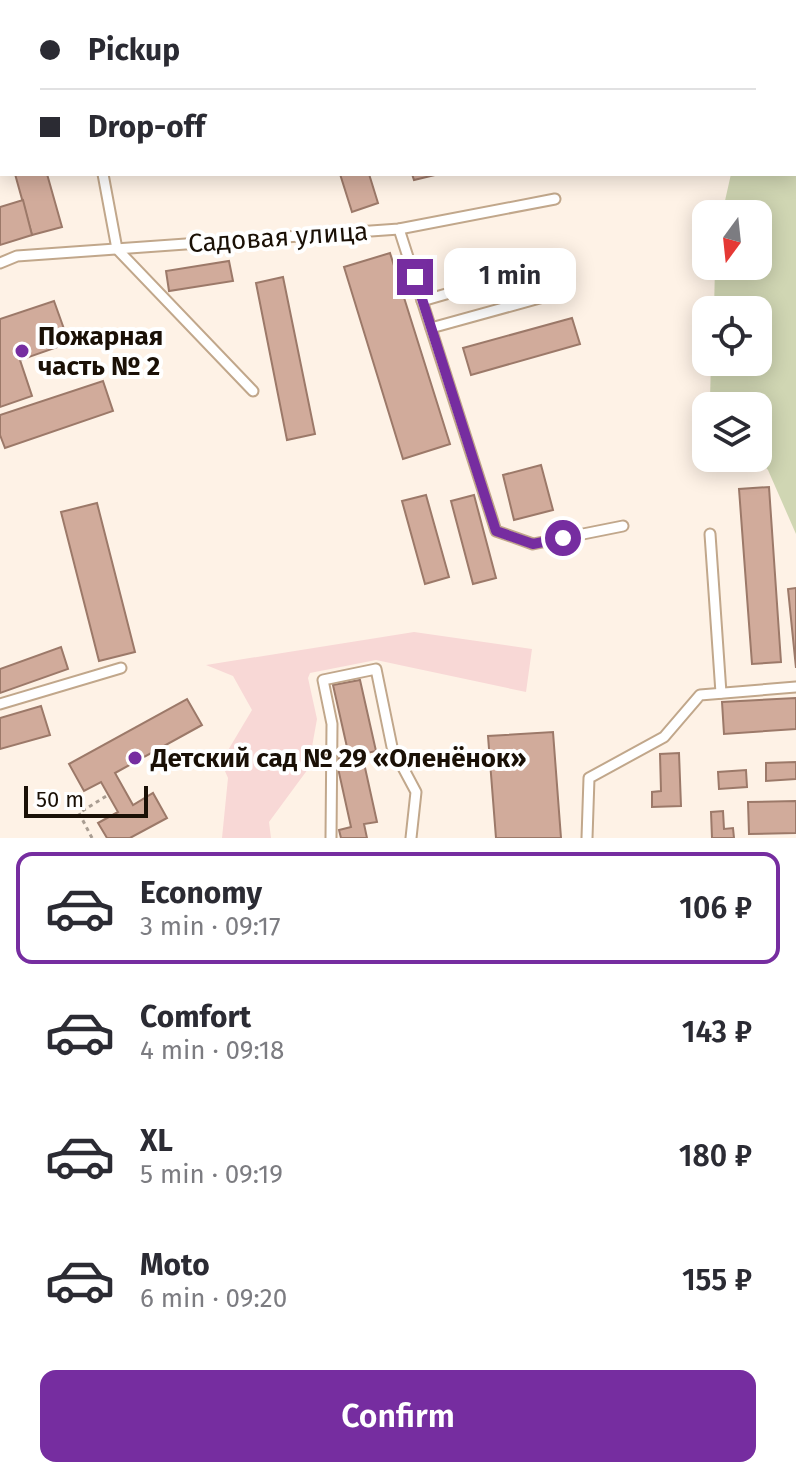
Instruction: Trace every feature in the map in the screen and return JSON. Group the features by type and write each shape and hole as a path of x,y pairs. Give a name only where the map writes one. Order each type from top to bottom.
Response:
{"lane":[{"path":"103,176 117,249 253,391"},
{"name":"Садовая улица","path":"0,263 17,256 399,229 555,199"},
{"path":"399,229 496,531 533,544 623,526"},
{"path":"422,301 560,261"},
{"path":"431,328 565,291"},
{"path":"710,534 721,693"},
{"path":"0,704 121,668"},
{"path":"331,838 332,724 323,680 376,669 392,747 416,792 411,838"},
{"path":"587,838 589,778 664,737 700,695 796,687"}],"path":[{"path":"92,838 79,813 108,795"}],"shaded area":[{"path":"731,176 796,176 796,534 769,472 772,472 772,392 710,392 711,376 772,376 772,296 714,296 715,280 772,280 772,200 725,200"},
{"path":"414,632 532,649 526,692 376,660 310,673 308,678 317,719 308,769 269,822 271,838 222,838 228,778 221,762 252,710 233,676 206,665"}],"building":[{"path":"16,176 48,176 62,227 32,235"},
{"path":"341,176 370,176 378,203 352,212"},
{"path":"23,200 32,235 0,245 0,207"},
{"path":"390,253 450,444 403,459 344,267"},
{"path":"229,261 233,281 169,291 166,271"},
{"path":"283,277 315,434 287,440 256,283"},
{"name":"Пожарная часть № 2","path":"54,301 69,343 20,360 32,396 0,407 0,319"},
{"path":"572,318 580,344 471,375 463,348"},
{"path":"103,381 113,411 5,448 0,435 0,415"},
{"path":"541,465 553,510 514,520 503,475"},
{"path":"769,487 781,662 752,664 739,489"},
{"path":"426,495 449,577 425,584 402,501"},
{"path":"474,495 496,578 473,584 451,501"},
{"path":"97,503 135,652 99,661 61,512"},
{"path":"796,588 796,668 788,589"},
{"path":"61,647 68,669 0,693 0,669"},
{"path":"360,680 376,751 362,754 377,822 364,824 367,838 341,838 339,830 351,827 336,759 349,756 333,685"},
{"path":"796,698 796,729 724,734 722,702"},
{"path":"187,699 202,725 115,773 133,805 153,793 167,818 130,838 107,838 98,823 118,812 101,782 84,791 69,764"},
{"path":"41,706 50,735 0,749 0,718"},
{"path":"553,732 561,838 496,838 488,736"},
{"path":"679,753 681,806 652,807 652,792 661,791 660,754"},
{"path":"796,762 796,779 766,781 766,763"},
{"path":"746,770 747,787 719,789 718,772"},
{"path":"796,801 796,833 749,834 748,802"},
{"path":"723,811 724,829 733,828 734,838 712,838 711,812"}],"place":[{"name":"Пожарная часть № 2","path":"22,351"},
{"name":"Детский сад № 29 «Оленёнок»","path":"135,758"}],"route":[{"path":"415,277 496,531 533,544 563,538"}]}
